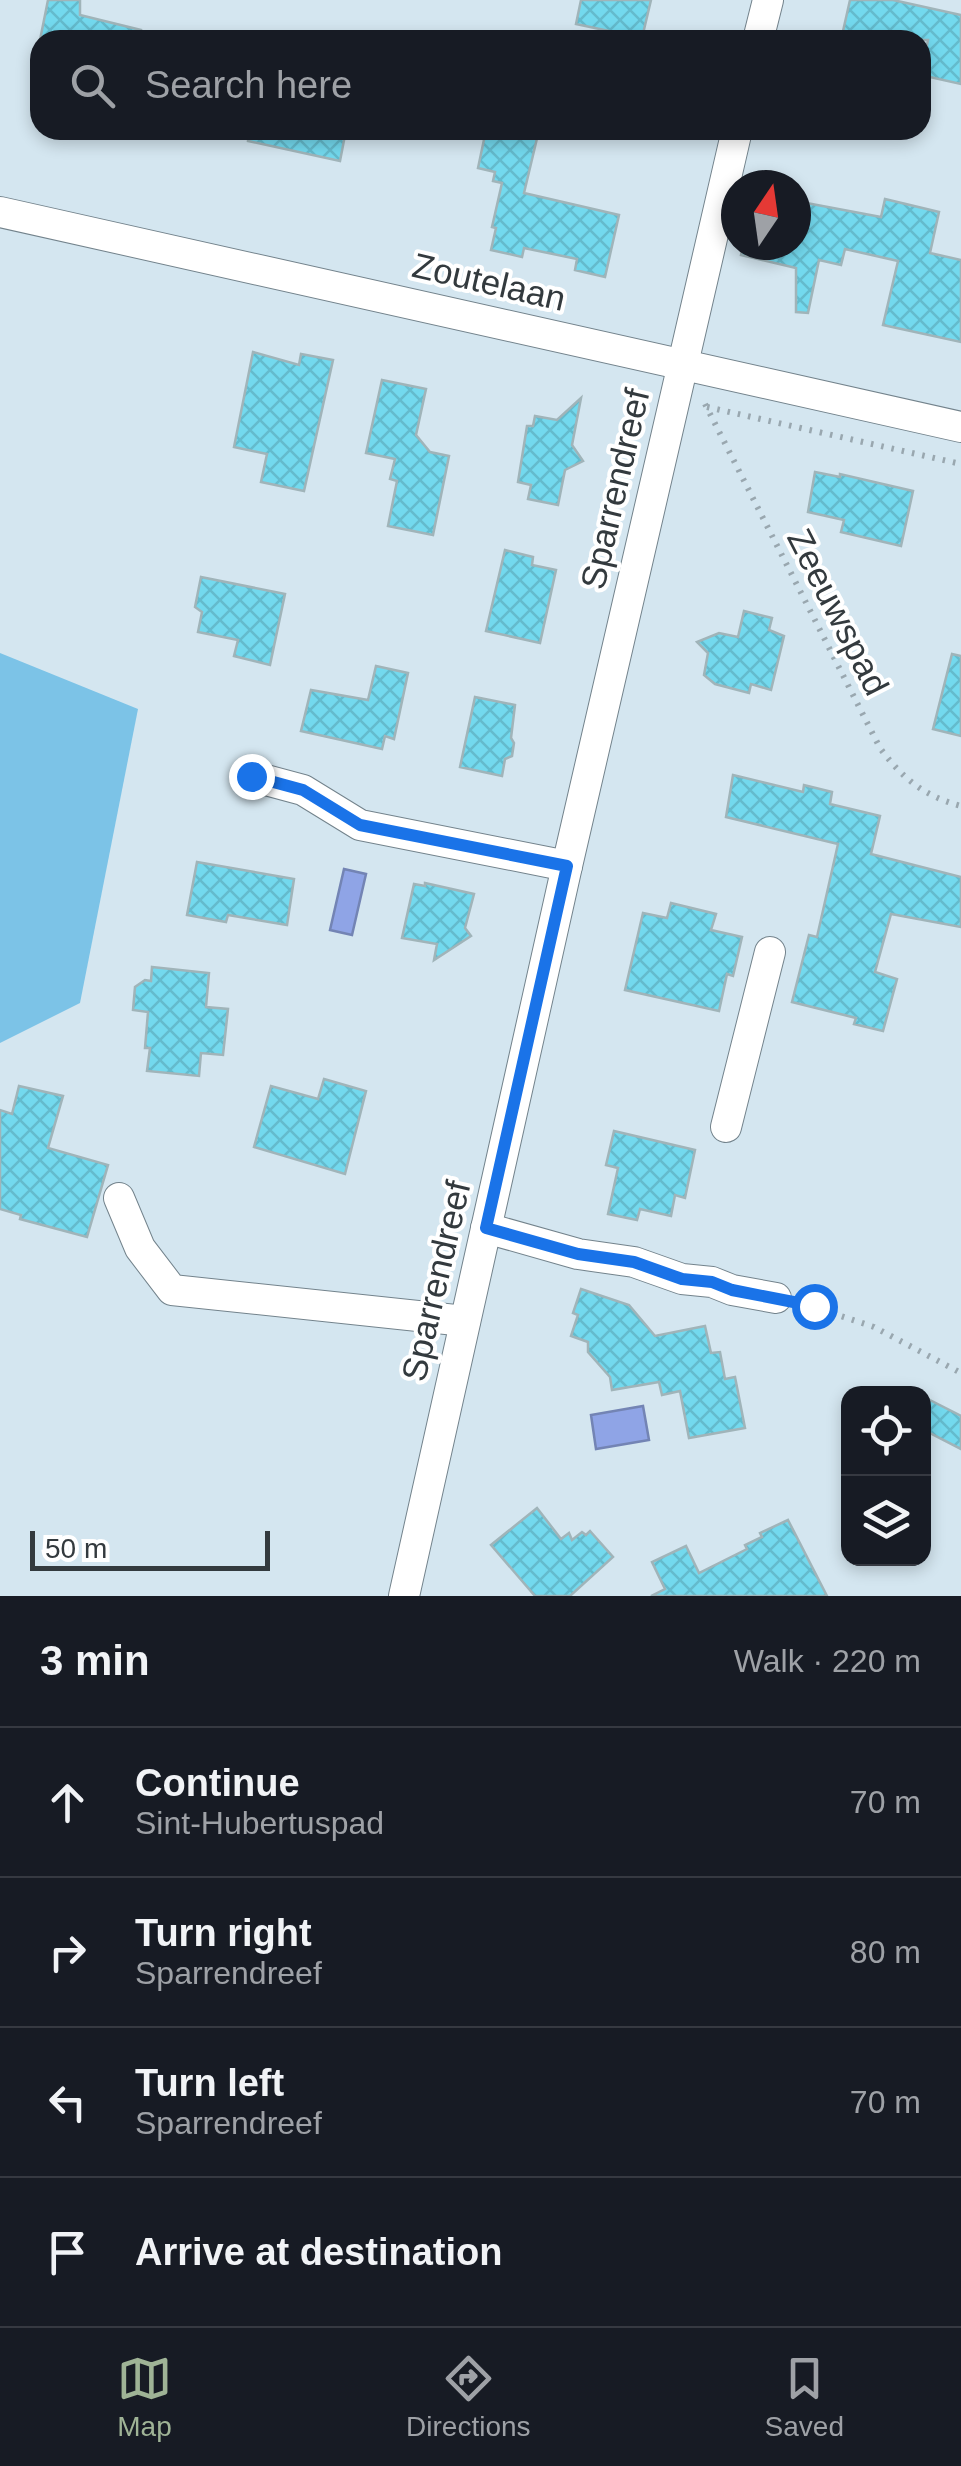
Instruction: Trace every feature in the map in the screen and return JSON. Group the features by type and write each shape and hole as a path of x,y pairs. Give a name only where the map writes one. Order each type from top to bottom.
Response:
{"street":[{"path":"760,30 768,0"},
{"name":"Sparrendreef","path":"404,1596 735,140"},
{"name":"Zoutelaan","path":"0,212 961,427"},
{"path":"251,776 303,790 360,825 567,866"},
{"path":"726,1127 770,952"},
{"path":"119,1198 140,1248 172,1290 465,1321"},
{"path":"486,1228 578,1254 634,1262 682,1279 712,1282 776,1298"}],"path":[{"name":"Zeeuwspad","path":"961,464 706,406 880,748 900,775 925,794 961,806"},
{"path":"776,1298 854,1318 961,1374"}],"shaded area":[{"path":"0,653 138,709 80,1003 0,1043"},
{"path":"344,869 366,874 352,935 330,930"},
{"path":"643,1406 649,1440 596,1449 591,1415"}],"building":[{"path":"48,0 80,0 80,15 141,30 42,30"},
{"path":"581,0 651,0 644,30 604,30 576,24"},
{"path":"850,0 893,0 961,15 961,84 931,77 931,30 843,30"},
{"path":"248,140 344,140 340,161"},
{"path":"484,140 537,140 524,193 619,215 605,277 575,270 577,259 524,248 522,257 491,250 502,183 493,181 495,172 478,168"},
{"path":"885,199 939,212 930,253 961,260 961,342 883,325 898,261 845,249 841,265 819,260 808,313 796,312 796,268 762,260 811,260 811,204 881,217"},
{"path":"253,352 299,365 301,354 333,360 304,491 261,482 267,454 234,447"},
{"path":"382,380 426,389 416,435 430,452 449,456 433,535 388,526 397,481 390,479 395,459 366,453"},
{"path":"581,398 572,445 583,461 565,470 558,505 528,499 531,485 518,482 527,426 533,426 535,416 557,420"},
{"path":"815,472 913,491 901,546 841,532 844,520 808,512"},
{"path":"505,550 533,557 532,565 556,570 540,643 486,631"},
{"path":"201,577 285,594 270,665 234,656 238,640 198,632 202,612 195,607"},
{"path":"744,611 772,618 769,630 784,636 771,690 751,684 749,693 715,684 704,675 708,653 697,642 719,633 738,637"},
{"path":"952,654 961,656 961,736 933,729"},
{"path":"376,666 408,673 394,739 385,736 382,749 301,731 311,690 368,700"},
{"path":"475,697 515,705 512,756 505,759 502,776 460,767"},
{"path":"733,775 803,792 804,785 832,792 830,804 880,816 871,854 961,877 961,927 891,914 875,972 897,979 883,1031 854,1024 856,1018 792,1002 809,935 817,937 838,844 726,817"},
{"path":"197,862 294,879 287,925 228,915 226,922 187,915"},
{"path":"414,884 474,894 465,928 471,936 434,960 437,944 402,938"},
{"path":"671,903 716,914 711,930 742,937 733,976 727,974 719,1011 625,990 643,913 667,918"},
{"path":"152,967 209,973 206,1007 228,1009 223,1055 201,1053 199,1076 147,1071 148,1012 133,1010 135,987 145,980 151,981"},
{"path":"324,1079 366,1091 345,1174 254,1147 271,1086 318,1099"},
{"path":"19,1086 63,1096 48,1148 108,1165 87,1237 20,1219 21,1215 0,1209 0,1110 12,1114"},
{"path":"614,1131 695,1150 685,1198 675,1195 671,1216 640,1209 637,1220 608,1214 618,1168 606,1165"},
{"path":"581,1289 629,1305 655,1336 705,1326 711,1353 720,1352 725,1379 735,1377 745,1428 689,1438 680,1391 662,1395 659,1382 612,1390 610,1377 588,1352 588,1342 571,1336"},
{"path":"931,1401 961,1416 961,1449 931,1434"},
{"path":"537,1508 561,1539 569,1533 572,1540 590,1531 613,1557 570,1596 535,1596 491,1545"},
{"path":"788,1520 827,1596 651,1596 665,1589 652,1562 686,1546 699,1573 747,1549 745,1545 762,1537 760,1533"}],"route":[{"path":"251,776 303,790 360,825 567,866 486,1228 578,1254 634,1262 682,1279 712,1282 732,1290 814,1306"}]}
